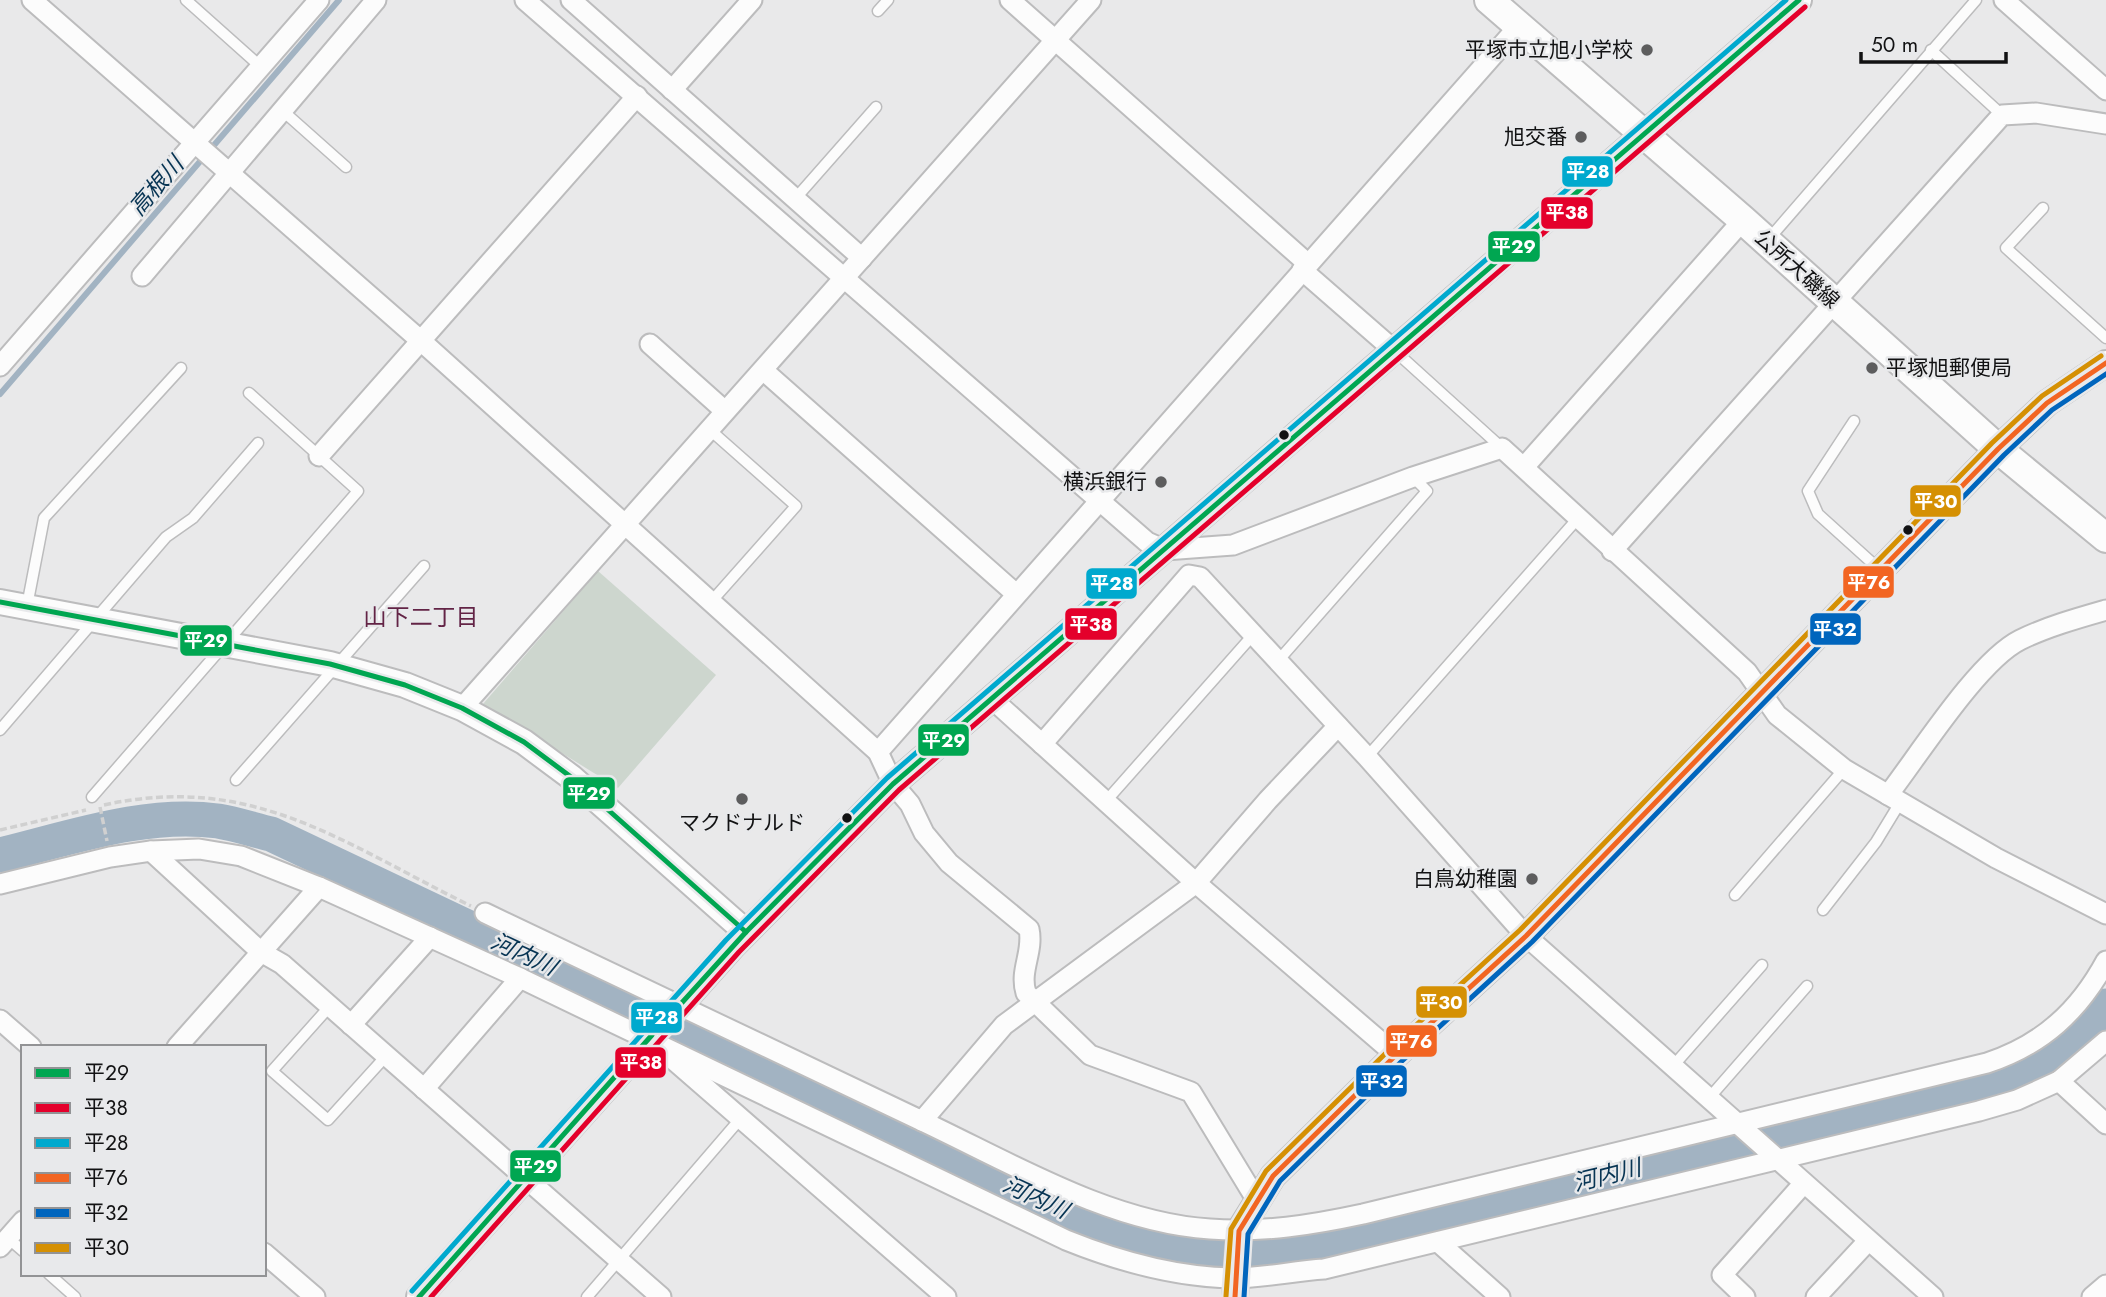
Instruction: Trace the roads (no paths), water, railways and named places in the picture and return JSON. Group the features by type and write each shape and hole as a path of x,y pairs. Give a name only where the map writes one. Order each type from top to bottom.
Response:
{"main road":[{"name":"公所大磯線","path":"1489,0 1646,134 1998,449 2106,538"}],"street":[{"path":"32,0 420,340 624,527 878,751 893,784 910,804 924,834 949,863 1029,929 1032,943 1022,979 1026,993 1090,1055 1191,1092 1256,1199"},
{"path":"0,366 319,0"},
{"path":"142,276 376,0"},
{"path":"525,0 1147,542 1165,550 1233,545 1413,477 1502,448 1525,466 1612,551 1748,672 1777,715 1844,769 1996,858 2106,914"},
{"path":"571,0 862,258"},
{"path":"671,90 752,0"},
{"path":"1010,0 1396,352"},
{"path":"462,708 1091,0"},
{"path":"419,1297 746,932 893,784 1396,352 1799,0"},
{"path":"2004,0 2106,90"},
{"path":"878,751 1518,27"},
{"path":"319,456 637,96"},
{"path":"1612,551 2003,115 2036,113 2106,124"},
{"path":"1525,466 1743,220"},
{"path":"650,344 725,411"},
{"path":"1236,1281 1239,1234 1256,1199 1273,1176 1396,1055 1526,936 1998,449 2047,403 2106,363"},
{"path":"763,370 1016,594"},
{"path":"1042,744 1189,576 1199,577 1367,757 1526,936 1933,1297"},
{"path":"0,602 336,665 405,685 462,708 548,759 746,932"},
{"path":"1895,798 1973,682 1998,655 2020,640 2106,610"},
{"path":"991,698 1196,883 1396,1055"},
{"path":"922,1121 1004,1025 1196,883 1268,800 1338,726"},
{"path":"0,884 110,857 151,851 199,849 242,856 319,887 650,1037 1066,1240 1145,1266 1236,1281 1324,1269 1979,1111 2017,1100 2059,1081 2106,1041"},
{"path":"151,851 261,952 282,964 661,1297"},
{"path":"179,1045 319,887"},
{"path":"485,913 922,1121 1126,1213 1239,1234 1363,1214 2005,1057 2054,1029 2090,990 2106,961"},
{"path":"351,1025 430,937"},
{"path":"424,1089 520,978"},
{"path":"0,1020 29,1045"},
{"path":"650,1037 946,1297"},
{"path":"2059,1081 2106,1124"},
{"path":"1745,1297 1721,1275 1804,1183"},
{"path":"10,1245 21,1225"},
{"path":"1438,1241 1500,1297"},
{"path":"1816,1297 1868,1241"},
{"path":"266,1255 314,1297"},
{"path":"2092,1297 2106,1285"}],"lane":[{"path":"186,0 262,67"},
{"path":"878,11 888,0"},
{"path":"1767,241 1976,0"},
{"path":"1931,50 2003,115"},
{"path":"795,199 876,107"},
{"path":"283,111 346,167"},
{"path":"2043,208 2006,248 2106,338"},
{"path":"1396,352 1502,448"},
{"path":"27,607 44,518 181,368"},
{"path":"92,797 358,491 248,393"},
{"path":"1854,421 1808,491 1818,514 1880,570"},
{"path":"709,429 796,506 710,603"},
{"path":"0,730 166,537 193,518 258,443"},
{"path":"1278,661 1427,491 1413,477"},
{"path":"1367,757 1580,517"},
{"path":"236,780 424,566"},
{"path":"1107,800 1253,635"},
{"path":"1735,895 1844,769"},
{"path":"1823,910 1876,842 1895,798"},
{"path":"1674,1065 1762,965"},
{"path":"1710,1097 1807,986"},
{"path":"330,1006 272,1071 328,1120 386,1056"},
{"path":"587,1297 741,1118"},
{"path":"51,1276 75,1297"}],"waterway":[{"name":"高根川","path":"0,394 339,0"},
{"name":"河内川","path":"0,855 108,828 163,820 218,821 271,834 1091,1223 1145,1242 1195,1249 1321,1244 2012,1077 2063,1045 2106,1006"}],"place":[{"name":"平塚市立旭小学校","path":"1647,50"},
{"name":"旭交番","path":"1581,137"},
{"name":"平塚旭郵便局","path":"1872,368"},
{"name":"横浜銀行","path":"1161,482"},
{"name":"マクドナルド","path":"742,799"},
{"name":"白鳥幼稚園","path":"1532,879"}],"district":[{"name":"山下二丁目","path":"421,617"}]}
